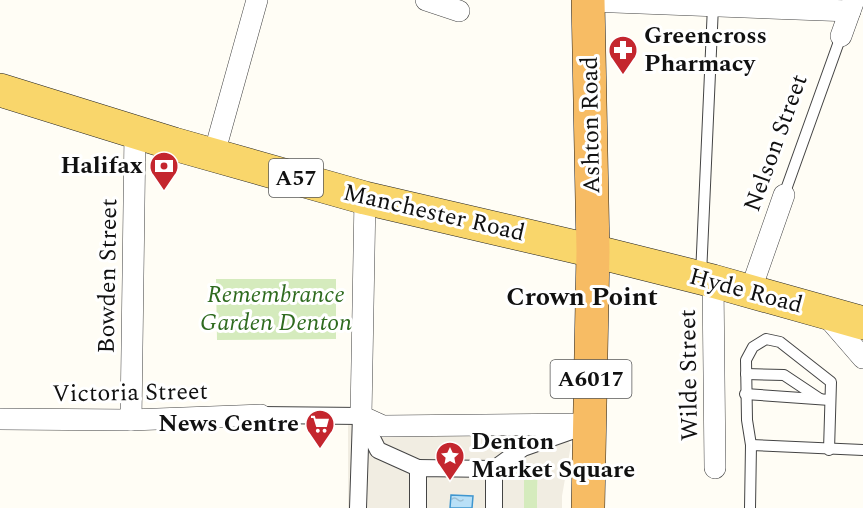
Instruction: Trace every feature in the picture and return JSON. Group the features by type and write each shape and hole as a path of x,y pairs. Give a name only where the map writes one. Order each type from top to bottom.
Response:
{"highway":[{"name":"Ashton Road","path":"588,1 593,250"},
{"name":"A6017","path":"588,508 593,250"}],"main road":[{"name":"Manchester Road","path":"0,90 135,132 365,198 593,250"},
{"name":"Hyde Road","path":"593,250 863,323"}],"street":[{"path":"214,154 256,0"},
{"path":"426,0 459,11"},
{"path":"588,1 713,6 852,6"},
{"name":"Nelson Street","path":"841,36 852,6"},
{"name":"Bowden Street","path":"131,420 135,132"},
{"name":"Nelson Street","path":"750,292 784,195"},
{"path":"358,508 365,198"},
{"name":"Wilde Street","path":"707,280 715,468"},
{"path":"823,312 863,358"},
{"path":"261,415 361,416 383,426 590,424"},
{"name":"Victoria Street","path":"0,419 131,420 261,415"},
{"path":"361,416 378,450 418,468 494,469 523,448 590,424"},
{"path":"418,468 418,508"},
{"path":"494,469 494,508"}],"lane":[{"path":"707,280 713,6"},
{"name":"Nelson Street","path":"784,195 841,36"},
{"path":"750,508 752,445 745,394 746,360 753,347 766,339 780,342 831,382 825,399 829,450"},
{"path":"746,374 784,375 825,399"},
{"path":"745,394 825,399"},
{"path":"752,445 863,450"}],"green space":[{"name":"Remembrance Garden Denton","path":"216,279 336,279 336,339 217,340"},
{"path":"523,467 538,468 537,508 513,508"}],"shaded area":[{"path":"348,423 562,434 571,445 562,508 537,508 538,468 524,467 524,508 348,508"}],"water":[{"path":"451,495 473,496 472,508 450,508"}],"place":[{"name":"Greencross Pharmacy","path":"623,76"},
{"name":"Halifax","path":"164,192"},
{"name":"News Centre","path":"320,450"},
{"name":"Denton Market Square","path":"450,482"}],"district":[{"name":"Crown Point","path":"582,297"}]}
